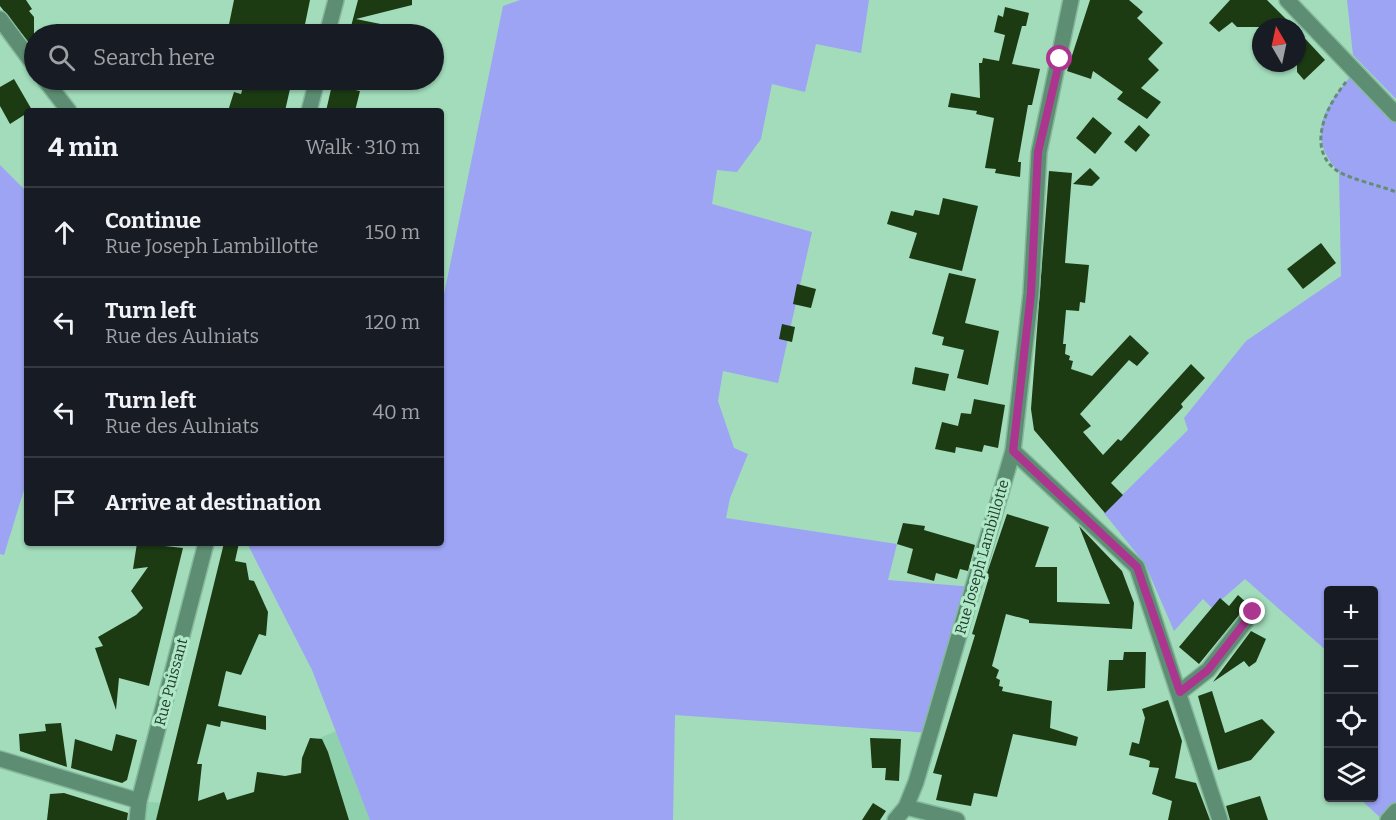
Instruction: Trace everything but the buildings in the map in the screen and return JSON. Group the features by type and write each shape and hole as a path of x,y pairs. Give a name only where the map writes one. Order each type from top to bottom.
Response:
{"street":[{"path":"330,24 336,0"},
{"name":"Rue Joseph Lambillotte","path":"895,820 906,807 916,783 1013,451 1031,293 1038,152 1071,0"},
{"path":"1287,0 1396,114"},
{"path":"0,19 24,51"},
{"path":"53,90 67,108"},
{"path":"310,108 314,90"},
{"path":"1013,451 1137,567 1180,692 1220,820"},
{"name":"Rue Puissant","path":"137,820 139,801 205,546"},
{"path":"1180,692 1208,670 1253,612"},
{"path":"0,759 139,801"},
{"path":"906,807 957,820"},
{"path":"1388,820 1396,811"}],"path":[{"path":"1355,71 1333,98 1323,118 1320,139 1325,158 1339,172 1396,192"}],"shaded area":[{"path":"520,0 869,0 861,53 816,44 805,92 772,84 761,139 737,172 717,170 712,204 812,232 778,383 723,371 718,401 734,448 748,454 730,498 726,518 897,544 888,580 974,587 931,733 675,715 673,820 370,820 312,670 249,546 444,546 444,294 503,6"},
{"path":"1347,0 1396,0 1396,99 1353,55"},
{"path":"1355,71 1396,114 1396,804 1383,820 1363,802 1378,802 1378,586 1324,586 1324,648 1245,579 1212,608 1203,599 1174,631 1145,564 1104,513 1188,430 1184,418 1246,341 1341,276 1339,172 1328,158 1322,145 1321,132 1328,107"},
{"path":"0,165 24,189 24,490 4,555 0,554"},
{"path":"339,730 372,820 144,820 139,801 216,808 312,771 317,739"}],"route":[{"path":"1060,59 1038,152 1031,293 1013,451 1137,567 1180,692 1208,670 1253,612"}]}
